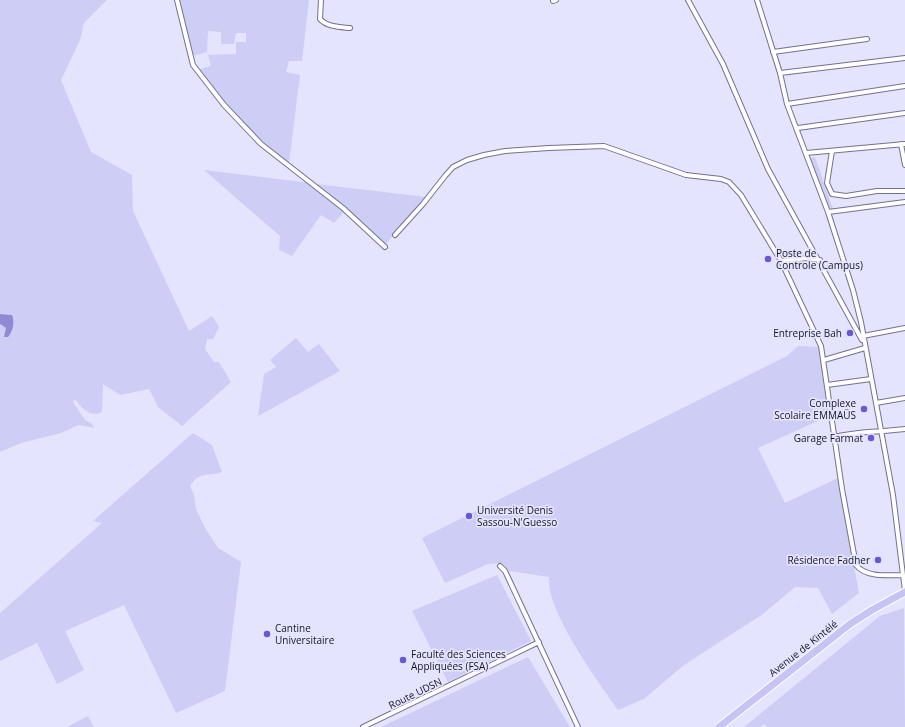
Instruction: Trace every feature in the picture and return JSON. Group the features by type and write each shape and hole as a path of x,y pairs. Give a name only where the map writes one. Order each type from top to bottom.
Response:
{"main road":[{"name":"Avenue de Kintélé","path":"719,727 850,624 905,592"}],"street":[{"path":"177,0 193,65 224,105 261,144 343,208 385,247"},
{"path":"321,0 320,19 322,22 325,24 350,28"},
{"path":"688,0 726,70 763,159 820,260 865,346"},
{"path":"757,0 788,104 828,212 853,290 893,495 905,592"},
{"path":"773,52 867,39"},
{"path":"780,73 905,58"},
{"path":"788,104 905,86"},
{"path":"798,128 905,113"},
{"path":"806,153 903,144 905,165"},
{"path":"394,235 423,204 453,168 467,160 505,151 604,146 686,175 721,179 729,182 741,195 781,261 821,346 834,437 856,565 860,570 868,573 903,575"},
{"path":"832,151 827,183 832,194 846,196 877,191 905,191"},
{"path":"828,212 905,202"},
{"path":"781,261 807,258 820,260"},
{"path":"863,336 905,328"},
{"path":"824,360 865,346"},
{"path":"827,385 871,379"},
{"path":"876,404 905,398"},
{"path":"834,437 860,431 881,432 905,429"},
{"path":"500,566 505,570 578,727"},
{"name":"Route UDSN","path":"363,727 539,642"}],"shaded area":[{"path":"0,0 107,0 84,23 80,40 61,80 91,152 132,175 133,211 189,331 212,316 219,327 213,339 207,339 205,349 214,362 219,362 231,382 182,426 158,407 149,389 120,395 103,384 102,412 98,414 90,413 83,409 75,399 73,402 85,420 92,424 94,428 79,425 61,433 21,443 0,452 0,324 6,328 12,315 0,314"},
{"path":"179,0 309,0 302,61 289,61 286,72 300,75 289,163 251,133 197,70 211,66 208,55 236,54 236,42 246,42 246,33 236,33 234,44 221,44 221,32 208,31 207,52 192,56"},
{"path":"815,157 833,209 828,210 810,158"},
{"path":"204,170 311,183 327,195 344,212 334,223 321,215 292,256 279,250 280,236"},
{"path":"316,184 426,197 385,245 343,206"},
{"path":"0,314 12,315 13,326 8,337 4,337 6,328 0,324"},
{"path":"296,338 308,352 319,344 340,371 258,416 264,374 276,367 270,360"},
{"path":"798,346 819,347 831,415 758,448 785,503 838,478 859,593 832,614 818,588 795,587 763,614 684,665 644,699 618,710 587,664 564,626 550,591 549,577 509,571 501,563 488,564 445,583 422,538 787,356"},
{"path":"193,433 212,445 222,472 201,476 197,478 190,486 194,495 196,509 205,528 218,548 241,562 225,691 176,713 124,605 65,631 84,670 57,684 37,643 0,661 0,613 102,523 93,521"},
{"path":"497,575 531,641 448,682 412,611"},
{"path":"904,608 905,727 767,727 764,724 760,727 744,727 880,616"},
{"path":"528,657 570,727 381,727"},
{"path":"88,716 94,727 67,727"}],"place":[{"name":"Poste de Controle (Campus)","path":"768,259"},
{"name":"Entreprise Bah","path":"850,333"},
{"name":"Complexe Scolaire EMMAÜS","path":"864,409"},
{"name":"Garage Farmat","path":"871,438"},
{"name":"Université Denis Sassou-N'Guesso","path":"469,516"},
{"name":"Résidence Fadher","path":"878,560"},
{"name":"Cantine Universitaire","path":"267,634"},
{"name":"Faculté des Sciences Appliquées (FSA)","path":"403,660"}]}
